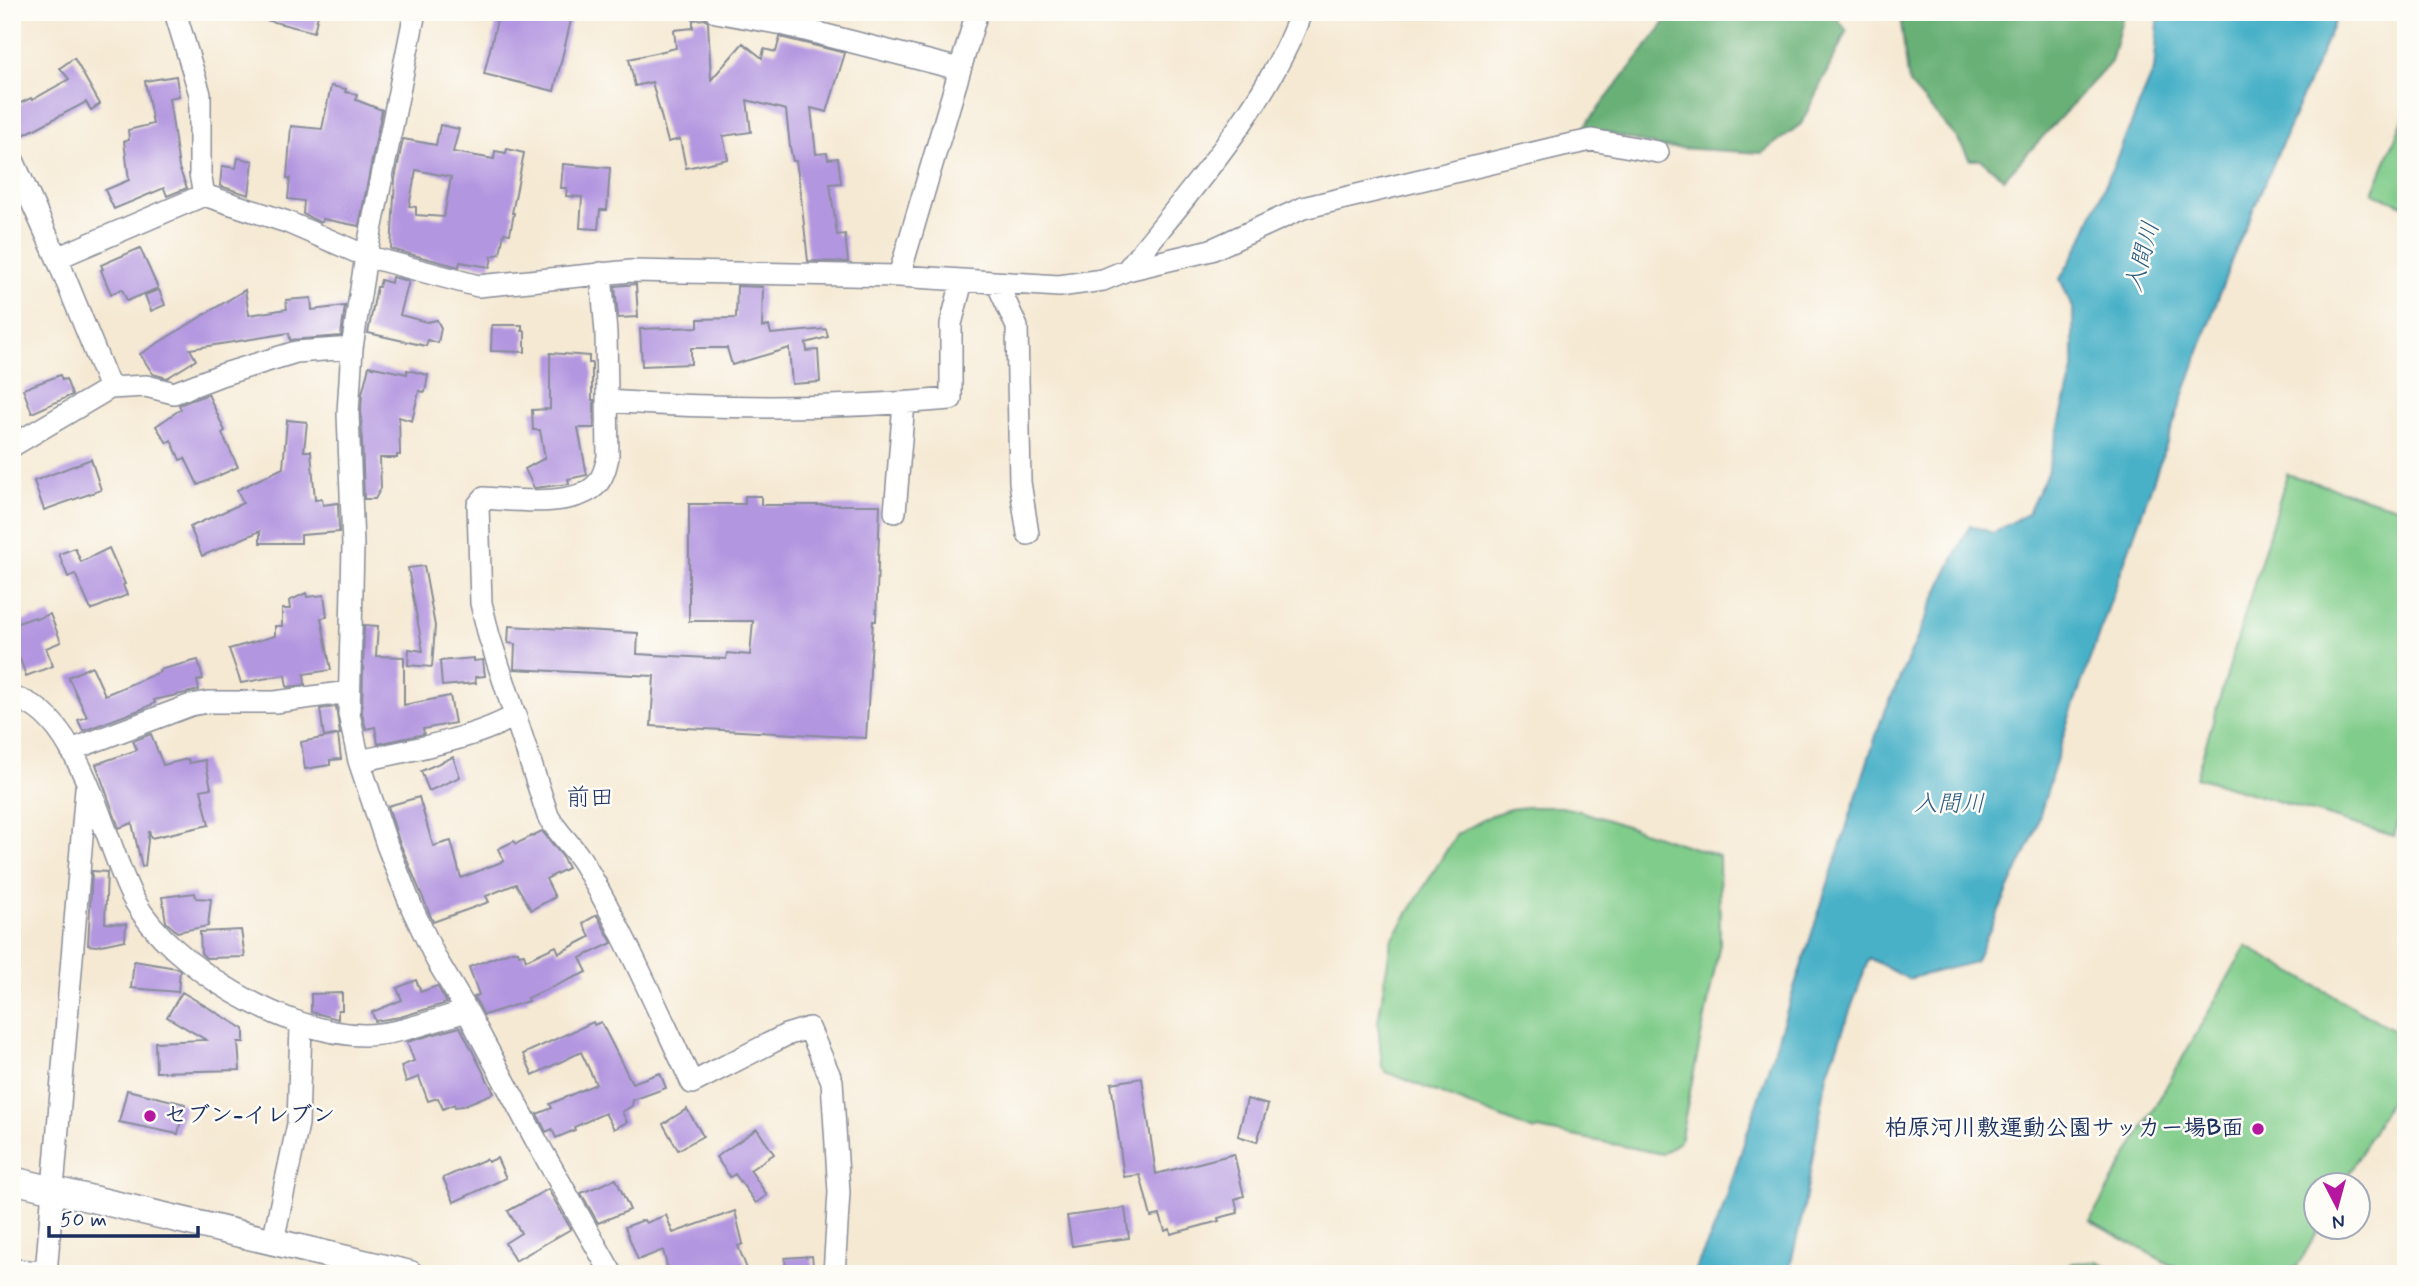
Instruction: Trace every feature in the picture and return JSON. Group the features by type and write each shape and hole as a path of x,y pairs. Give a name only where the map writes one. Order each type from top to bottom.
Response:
{"street":[{"path":"175,12 200,94 200,174 204,195"},
{"path":"415,12 366,256 352,348 348,413 353,546 349,715 359,761 387,845 412,908 436,959 467,1010 537,1142 612,1274"},
{"path":"716,12 782,24 959,69"},
{"path":"899,275 976,12"},
{"path":"1127,270 1229,139 1273,73 1291,40 1301,12"},
{"path":"57,258 204,195 287,222 366,256 478,286 645,271 899,275 1059,286 1103,280 1127,270 1211,250 1303,208 1573,144 1592,140 1658,152"},
{"path":"12,158 57,258 110,388"},
{"path":"601,274 606,333 608,457 603,475 596,485 584,494 532,502 484,498 478,505 481,603 489,636 548,816 557,832 582,861 626,943 692,1083 786,1035 809,1028 832,1081 839,1192 834,1274"},
{"path":"607,401 688,407 904,403 951,399 951,324 962,281"},
{"path":"996,283 1017,327 1020,482 1028,534"},
{"path":"12,446 110,388 146,386 174,393 296,352 352,348"},
{"path":"895,512 904,403"},
{"path":"71,750 191,705 208,702 275,702 349,692"},
{"path":"12,698 47,715 71,750 87,782 134,900 156,930 203,971 244,999 274,1014 301,1025 333,1033 366,1035 395,1031 467,1010"},
{"path":"359,761 433,744 501,723 516,715"},
{"path":"12,1270 46,1273 87,782"},
{"path":"273,1241 298,1124 301,1025"},
{"path":"12,1180 410,1274"}],"green space":[{"path":"1673,12 1832,12 1847,31 1801,124 1762,153 1660,147 1604,132 1582,130"},
{"path":"2124,12 2111,62 2004,179 1982,160 1970,160 1957,138 1909,84 1901,23 1904,14"},
{"path":"2406,112 2406,206 2373,193"},
{"path":"2287,474 2406,510 2406,797 2394,836 2196,777"},
{"path":"1528,807 1561,807 1580,811 1719,856 1720,943 1680,1141 1662,1154 1538,1129 1534,1131 1386,1072 1382,1066 1378,1022 1391,941 1456,835 1492,815"},
{"name":"柏原河川敷運動公園サッカー場B面","path":"2246,946 2406,1037 2406,1073 2351,1170 2302,1170 2302,1240 2313,1240 2293,1274 2187,1274 2090,1221"},
{"path":"2097,1262 2123,1274 2055,1274 2073,1263"}],"water":[{"name":"入間川","path":"2159,12 2339,12 2232,259 2068,721 2034,835 1975,962 1908,979 1869,958 1827,1075 1803,1213 1788,1274 1693,1274 1721,1214 1881,720 1970,525 1993,533 2028,513 2047,473 2073,370 2073,308 2060,279 2081,242 2154,70"}],"building":[{"path":"259,12 316,12 315,15 318,15 314,32 258,18"},
{"path":"499,12 573,12 554,91 484,74"},
{"path":"705,19 708,22 711,80 743,43 762,58 764,49 776,52 780,37 845,53 827,112 811,108 816,154 827,153 828,159 838,158 841,183 830,184 837,235 845,234 848,262 808,261 800,188 796,161 793,161 790,147 786,110 747,100 751,132 723,136 728,159 686,168 680,139 668,142 652,82 635,86 629,59 676,48 674,30 693,28 693,20"},
{"path":"74,58 100,104 91,110 86,102 12,141 12,107 31,98 32,100 69,79 60,68"},
{"path":"176,76 179,96 169,98 179,168 187,188 167,196 164,188 114,209 105,190 129,180 124,141 129,140 128,130 153,124 145,81"},
{"path":"331,86 357,94 356,100 382,110 359,226 323,219 319,222 303,214 304,201 288,199 291,126 322,129"},
{"path":"440,125 459,129 453,152 494,159 495,151 506,153 507,149 524,153 510,234 504,233 500,254 492,256 490,267 460,262 459,267 391,249 395,179 403,139 436,145","holes":["416,170 451,177 444,217 416,215 416,207 409,206"]},
{"path":"238,158 253,161 249,195 220,186 222,166 236,168"},
{"path":"563,164 610,168 607,210 600,210 598,229 580,228 582,197 566,196 567,188 561,188"},
{"path":"140,248 158,288 127,301 122,289 111,294 101,265"},
{"path":"392,277 409,281 400,315 427,322 437,320 441,328 438,343 428,340 426,346 368,333 377,287 381,280 391,283"},
{"path":"636,284 638,317 618,318 615,286"},
{"path":"737,286 763,287 762,327 769,326 771,334 826,329 828,337 806,343 807,351 818,350 820,382 792,384 789,348 732,365 727,348 691,348 691,364 642,366 640,329 698,327 698,319 736,318"},
{"path":"159,290 165,305 151,311 145,295"},
{"path":"245,290 249,315 287,309 286,300 311,298 312,310 345,306 341,336 290,340 289,333 190,349 196,360 167,378 153,374 140,354"},
{"path":"492,325 522,325 522,331 525,331 525,352 491,351"},
{"path":"550,353 589,356 589,363 592,363 594,428 578,428 587,475 568,479 569,484 534,488 525,469 545,458 540,430 533,430 532,410 550,409"},
{"path":"369,366 407,374 407,370 428,375 425,392 419,391 412,421 399,417 400,455 397,455 397,458 380,458 381,488 375,499 364,499 361,413 362,394"},
{"path":"60,375 62,380 66,379 72,395 32,413 23,389"},
{"path":"208,394 238,467 198,485 185,458 180,460 171,440 167,443 156,426 181,409 179,405"},
{"path":"287,420 307,422 304,451 311,451 315,500 322,499 323,505 338,503 339,532 301,535 301,543 260,543 260,531 202,556 190,527 243,503 237,490 283,468"},
{"path":"91,459 101,490 44,510 34,481"},
{"path":"745,496 761,496 761,505 880,505 876,621 873,621 866,738 651,726 654,676 514,669 515,644 508,643 509,626 638,633 637,654 726,659 727,653 750,655 753,621 689,621 689,504 745,504"},
{"path":"75,548 81,562 109,548 127,595 91,610 75,574 68,577 59,554"},
{"path":"424,566 435,626 432,667 408,665 409,649 423,651 408,568"},
{"path":"306,593 307,597 324,595 327,617 321,618 331,670 304,674 305,685 287,687 285,675 241,683 229,649 275,636 275,626 282,626 282,609 290,609 289,601"},
{"path":"50,614 61,642 46,648 53,666 26,676 20,659 12,662 12,625"},
{"path":"364,625 378,626 376,656 404,657 404,705 450,696 455,723 423,729 424,734 378,744 375,727 366,729 362,713"},
{"path":"474,658 474,661 483,660 485,676 475,677 476,683 442,686 440,661"},
{"path":"198,660 203,679 197,681 199,690 154,700 155,703 142,709 83,731 78,720 87,717 68,677 92,666 105,695 160,672 159,670"},
{"path":"336,707 340,734 324,737 320,709"},
{"path":"151,734 163,765 188,759 189,763 205,760 211,788 201,790 209,825 151,838 149,831 145,866 142,867 132,823 119,828 96,764 137,750 133,741"},
{"path":"338,735 341,759 330,760 330,765 305,769 301,742"},
{"path":"453,757 460,777 429,791 421,771"},
{"path":"419,797 433,846 451,841 461,878 504,861 498,849 514,841 516,844 542,831 568,868 546,879 555,897 531,910 516,884 486,896 489,902 433,922 399,841 388,806"},
{"path":"92,871 107,872 105,923 126,924 125,940 97,946 88,945"},
{"path":"195,893 196,898 211,899 208,926 177,932 166,922 162,897"},
{"path":"597,915 612,943 580,958 587,972 527,998 528,1001 484,1015 474,997 479,995 469,967 512,951 518,951 519,955 524,954 526,960 556,946 559,953 590,937 583,923"},
{"path":"241,930 245,957 206,958 201,953 200,932"},
{"path":"134,961 180,970 178,992 131,988"},
{"path":"416,980 421,992 437,986 447,1003 400,1017 375,1021 372,1012 402,1000 397,988"},
{"path":"182,992 244,1029 244,1042 238,1042 240,1070 156,1072 155,1042 206,1040 167,1017"},
{"path":"342,993 342,1010 338,1010 338,1019 311,1012 311,994"},
{"path":"593,1022 594,1025 601,1022 632,1083 660,1073 666,1088 633,1100 632,1106 622,1112 627,1122 614,1129 605,1113 556,1138 552,1129 546,1132 537,1114 552,1108 550,1104 596,1084 581,1052 533,1075 523,1054"},
{"path":"460,1027 494,1093 462,1106 455,1107 454,1104 443,1109 438,1098 428,1101 419,1077 406,1082 401,1066 414,1061 407,1042"},
{"path":"1142,1078 1156,1174 1234,1154 1244,1196 1235,1199 1238,1213 1171,1234 1170,1229 1165,1231 1160,1215 1151,1217 1140,1175 1124,1177 1111,1083"},
{"name":"セブン-イレブン","path":"127,1090 185,1104 178,1134 119,1122"},
{"path":"1247,1099 1268,1105 1257,1142 1238,1136"},
{"path":"687,1109 703,1136 678,1150 663,1124"},
{"path":"757,1129 774,1154 750,1170 767,1195 756,1203 735,1174 730,1177 716,1157"},
{"path":"497,1158 506,1178 454,1202 443,1178 486,1159 488,1162"},
{"path":"616,1179 630,1210 598,1223 581,1193"},
{"path":"548,1189 571,1229 515,1261 505,1243 521,1233 508,1211"},
{"path":"1125,1208 1129,1238 1072,1246 1067,1216"},
{"path":"735,1211 743,1244 738,1246 749,1274 669,1274 663,1250 638,1260 625,1227 666,1215 673,1233"},
{"path":"812,1256 814,1274 786,1274 785,1258"}],"place":[{"name":"セブン-イレブン","path":"150,1116"},
{"name":"柏原河川敷運動公園サッカー場B面","path":"2258,1129"}],"district":[{"name":"前田","path":"590,798"}]}
